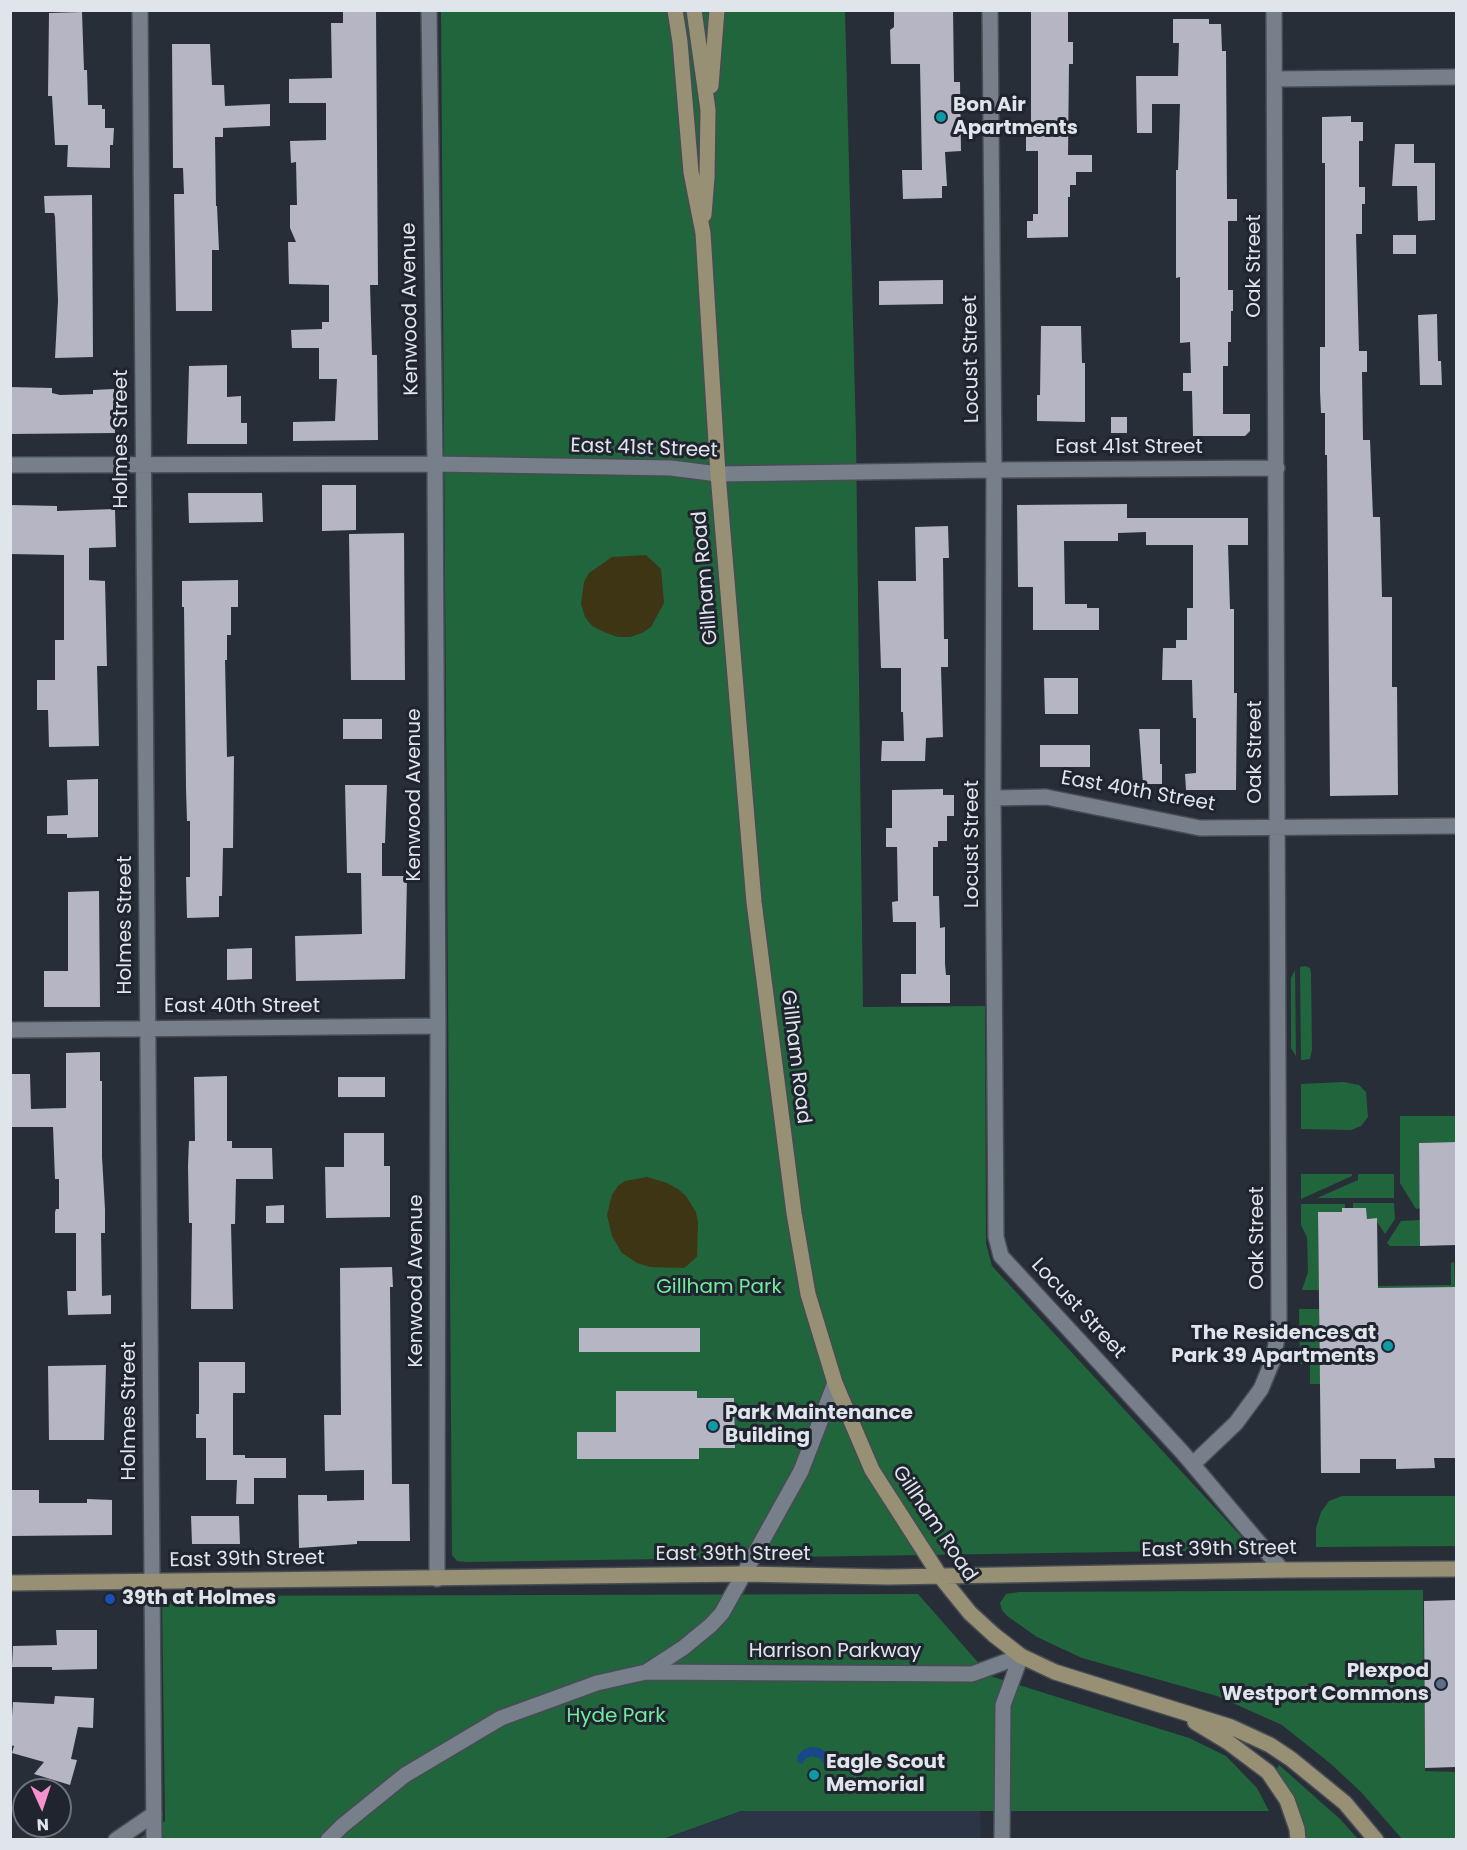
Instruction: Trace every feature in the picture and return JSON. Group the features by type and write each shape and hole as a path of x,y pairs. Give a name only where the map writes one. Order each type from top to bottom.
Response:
{"main road":[{"name":"Gillham Road","path":"675,10 680,42 691,172 703,233 718,474 754,902 789,1178 808,1294 835,1383 872,1470 940,1576 970,1613 1021,1656 1055,1672 1231,1727 1270,1745 1292,1759 1345,1803 1376,1839"},
{"path":"680,42 683,10"},
{"name":"Gillham Road","path":"694,10 708,110 703,233"},
{"path":"708,110 717,10"},
{"name":"East 39th Street","path":"10,1583 744,1574 940,1576 1456,1569"},
{"name":"Gillham Road","path":"1177,1711 1228,1742 1268,1772 1287,1800 1298,1839"}],"street":[{"name":"Holmes Street","path":"140,10 154,1839"},
{"name":"Kenwood Avenue","path":"429,10 435,464 438,1579"},
{"name":"Locust Street","path":"990,10 996,1237 1001,1256 1193,1464 1282,1570"},
{"name":"Oak Street","path":"1193,1464 1236,1423 1250,1406 1268,1373 1278,1336 1274,10"},
{"path":"1275,79 1456,76"},
{"name":"East 41st Street","path":"10,465 435,464 671,468 718,474 1276,468"},
{"name":"East 40th Street","path":"993,798 1046,797 1200,828 1456,826"},
{"name":"East 40th Street","path":"10,1030 438,1026"},
{"name":"Harrison Parkway","path":"646,1672 683,1648 722,1613 801,1471 835,1383"},
{"path":"1002,1839 1003,1705 1021,1656"},
{"name":"Harrison Parkway","path":"328,1839 405,1776 501,1718 597,1683 646,1672 972,1674 1021,1656"},
{"path":"116,1839 154,1815"}],"shaded area":[{"path":"980,1810 981,1839 663,1840 741,1811"}],"green space":[{"name":"Gillham Park","path":"441,11 845,11 856,437 863,1007 985,1006 986,1243 992,1266 1251,1547 1248,1550 466,1562 457,1561 452,1555"},
{"path":"1300,967 1310,968 1311,973 1312,1050 1310,1059 1301,1060"},
{"path":"1295,970 1296,1056 1291,1048 1291,978"},
{"path":"1344,1082 1359,1085 1366,1092 1368,1117 1361,1126 1351,1130 1301,1129 1301,1084"},
{"path":"1400,1116 1456,1116 1456,1142 1419,1143 1420,1208 1416,1209 1400,1183"},
{"path":"1301,1174 1352,1174 1352,1176 1301,1199"},
{"path":"1358,1174 1394,1174 1394,1198 1317,1198 1358,1180"},
{"path":"1353,1203 1394,1203 1395,1219 1385,1234 1377,1218 1367,1219 1366,1208 1353,1208"},
{"path":"1301,1204 1345,1204 1342,1212 1318,1213 1319,1290 1302,1290 1308,1272 1307,1237 1301,1225"},
{"path":"1420,1220 1420,1246 1390,1246 1387,1243 1401,1221"},
{"path":"1454,1262 1455,1287 1378,1288 1378,1286 1451,1285 1451,1263"},
{"path":"1299,1309 1319,1309 1320,1384 1310,1384 1310,1364 1300,1364"},
{"path":"1342,1496 1456,1496 1456,1546 1316,1547 1316,1528 1321,1512 1329,1501"},
{"path":"1423,1590 1425,1771 1456,1772 1456,1839 1402,1839 1361,1792 1331,1764 1282,1725 1217,1696 1082,1658 1037,1637 1007,1616 1000,1603 1006,1594 1019,1592"},
{"name":"Hyde Park","path":"918,1594 990,1676 1189,1738 1226,1756 1257,1788 1269,1811 741,1811 663,1839 137,1840 165,1821 162,1596"},
{"path":"1279,1765 1340,1819 1358,1839 1306,1839 1290,1791 1276,1770"}],"sand":[{"path":"646,555 661,569 664,603 651,627 630,637 618,637 592,626 585,617 581,604 584,582 589,573 612,557"},
{"path":"647,1177 678,1189 686,1196 696,1212 697,1257 684,1268 650,1267 637,1263 622,1253 612,1236 607,1215 612,1195 625,1181"}],"water":[{"path":"811,1747 820,1748 826,1752 830,1757 828,1764 824,1764 821,1759 813,1756 806,1758 802,1764 799,1763 798,1755"}],"building":[{"path":"343,10 376,10 378,285 370,285 372,355 377,355 378,440 293,441 293,422 335,421 337,379 319,379 319,348 292,348 291,330 322,329 322,322 329,322 329,285 289,284 288,242 296,242 290,228 290,205 297,205 296,162 291,163 290,141 326,140 326,103 289,103 289,79 332,78 331,23 343,23"},
{"path":"894,10 953,10 954,82 960,82 961,151 945,152 947,186 942,186 942,198 903,199 902,170 922,170 920,64 891,64 890,30 894,27"},
{"path":"1031,10 1068,10 1068,42 1073,42 1073,64 1069,64 1068,155 1092,155 1092,172 1076,172 1076,185 1070,185 1068,237 1027,238 1027,221 1033,221 1033,214 1038,214 1038,151 1026,151 1026,135 1031,135"},
{"path":"82,12 88,105 102,105 102,109 105,109 105,128 114,128 113,145 110,145 110,168 67,167 68,145 55,145 52,96 48,96 49,13"},
{"path":"1173,19 1209,19 1209,24 1221,24 1222,51 1226,51 1227,199 1237,199 1237,221 1228,221 1228,290 1233,290 1233,311 1231,311 1231,342 1228,342 1228,366 1223,366 1223,414 1250,414 1250,431 1245,436 1193,436 1192,391 1183,391 1183,373 1191,373 1190,342 1180,343 1180,277 1176,278 1176,170 1178,170 1180,104 1152,104 1152,133 1137,133 1136,76 1178,76 1179,43 1173,43"},
{"path":"172,44 210,44 212,85 224,85 225,106 270,104 270,126 223,128 223,137 215,137 219,250 212,250 212,311 176,311 174,194 184,194 183,168 173,168"},
{"path":"1351,116 1351,122 1363,122 1363,141 1359,141 1359,187 1365,187 1365,204 1362,204 1362,234 1356,234 1359,351 1367,351 1367,372 1362,372 1363,440 1370,440 1373,517 1380,517 1382,597 1392,597 1392,687 1397,687 1398,795 1330,796 1327,455 1325,455 1325,413 1321,413 1320,391 1320,347 1325,347 1325,163 1322,163 1322,117"},
{"path":"1395,144 1414,144 1414,163 1435,163 1435,220 1418,221 1417,186 1392,186"},
{"path":"92,195 93,357 55,358 58,301 55,217 54,213 45,213 44,196"},
{"path":"1393,235 1416,235 1416,254 1393,254"},
{"path":"943,280 943,304 879,305 879,281"},
{"path":"1437,314 1438,361 1441,361 1442,385 1420,385 1418,315"},
{"path":"1041,326 1081,326 1082,363 1085,363 1085,422 1037,421 1037,395 1040,395"},
{"path":"227,365 227,397 241,396 241,423 247,423 247,444 187,444 189,366"},
{"path":"10,387 52,388 52,393 60,395 93,394 93,390 114,389 115,433 10,434"},
{"path":"1111,417 1127,417 1127,433 1111,433"},
{"path":"322,485 356,485 356,530 322,531"},
{"path":"188,493 262,493 263,522 189,523"},
{"path":"1127,504 1127,518 1248,518 1248,545 1228,545 1230,609 1234,609 1234,693 1237,693 1236,790 1186,790 1185,774 1196,773 1196,718 1193,718 1192,680 1162,680 1163,648 1176,648 1176,640 1187,640 1187,608 1193,608 1193,545 1146,545 1146,532 1118,533 1118,541 1064,541 1065,604 1087,604 1087,608 1099,608 1099,630 1033,630 1033,587 1018,587 1017,505"},
{"path":"10,505 57,506 57,511 115,509 116,547 89,548 89,580 105,581 107,666 97,666 99,746 49,747 48,710 37,710 37,680 55,680 55,640 64,640 64,555 10,554"},
{"path":"948,526 949,558 943,558 944,639 948,639 948,667 941,667 943,737 926,738 925,761 881,761 882,741 904,741 903,712 901,712 901,668 881,668 878,581 916,581 915,527"},
{"path":"404,533 405,680 351,680 349,534"},
{"path":"238,580 238,607 231,607 231,635 227,635 227,660 225,660 227,757 234,756 233,848 223,848 219,917 187,918 186,877 190,877 190,821 187,821 182,581"},
{"path":"1044,678 1078,678 1078,714 1045,714"},
{"path":"343,719 382,719 382,739 343,739"},
{"path":"1139,729 1160,729 1162,784 1143,784"},
{"path":"1040,745 1090,745 1090,767 1040,767"},
{"path":"98,779 98,837 67,838 67,834 47,834 47,816 68,815 67,780"},
{"path":"345,785 387,785 385,843 382,843 382,876 407,876 405,979 296,981 295,936 362,934 361,873 347,873"},
{"path":"943,789 943,795 954,795 954,816 947,816 947,841 938,841 938,847 933,847 933,896 939,896 940,928 945,927 945,964 946,975 950,975 950,1003 901,1003 901,974 916,974 916,922 893,922 892,902 898,901 897,847 886,847 886,828 892,828 892,790"},
{"path":"99,891 100,1007 44,1007 44,971 68,971 68,892"},
{"path":"252,948 252,979 227,980 227,949"},
{"path":"100,1052 105,1209 105,1233 101,1233 102,1296 111,1295 111,1314 68,1315 67,1291 76,1291 76,1233 55,1233 55,1212 59,1209 59,1179 55,1179 53,1127 10,1127 10,1074 30,1074 31,1109 66,1108 66,1053"},
{"path":"227,1076 227,1141 232,1141 232,1148 272,1148 273,1179 236,1179 235,1224 231,1224 233,1309 191,1309 192,1223 189,1223 188,1166 189,1141 195,1141 194,1077"},
{"path":"338,1077 385,1077 385,1097 338,1097"},
{"path":"344,1133 384,1133 384,1166 390,1166 390,1217 326,1218 325,1167 344,1167"},
{"path":"1456,1142 1456,1245 1420,1246 1419,1143"},
{"path":"284,1205 284,1223 266,1223 266,1206"},
{"name":"The Residences at Park 39 Apartments","path":"1342,1208 1366,1208 1367,1219 1377,1218 1378,1288 1456,1287 1456,1458 1434,1458 1435,1468 1396,1469 1396,1459 1360,1459 1360,1473 1321,1473 1318,1212 1342,1212"},
{"path":"392,1267 393,1287 390,1287 392,1484 409,1484 410,1541 357,1541 357,1544 299,1548 298,1495 327,1495 327,1501 364,1500 364,1470 325,1471 324,1415 341,1415 340,1268"},
{"path":"579,1328 700,1328 700,1352 579,1352"},
{"path":"199,1362 245,1362 245,1393 233,1393 233,1455 245,1455 245,1458 286,1458 286,1478 254,1478 254,1504 236,1504 237,1480 206,1480 206,1438 196,1438 196,1414 199,1414"},
{"path":"106,1365 104,1440 49,1440 48,1366"},
{"name":"Park Maintenance Building","path":"616,1391 697,1391 697,1398 734,1398 735,1448 699,1448 699,1459 577,1459 577,1432 616,1432"},
{"path":"12,1490 39,1490 39,1503 87,1503 87,1499 112,1500 112,1535 12,1536"},
{"path":"191,1516 239,1516 240,1544 192,1544"},
{"name":"Plexpod Westport Commons","path":"1456,1600 1456,1767 1425,1768 1424,1601"},
{"path":"56,1630 97,1630 97,1669 52,1670 52,1667 12,1667 13,1646 57,1645"},
{"path":"55,1696 94,1698 93,1728 78,1727 71,1759 77,1760 72,1778 47,1778 34,1774 44,1762 12,1753 14,1746 10,1745 13,1702 54,1704"}],"place":[{"name":"Bon Air Apartments","path":"941,117"},
{"name":"The Residences at Park 39 Apartments","path":"1388,1346"},
{"name":"Park Maintenance Building","path":"713,1426"},
{"name":"39th at Holmes","path":"110,1599"},
{"name":"Plexpod Westport Commons","path":"1441,1684"},
{"name":"Eagle Scout Memorial","path":"814,1775"}]}
